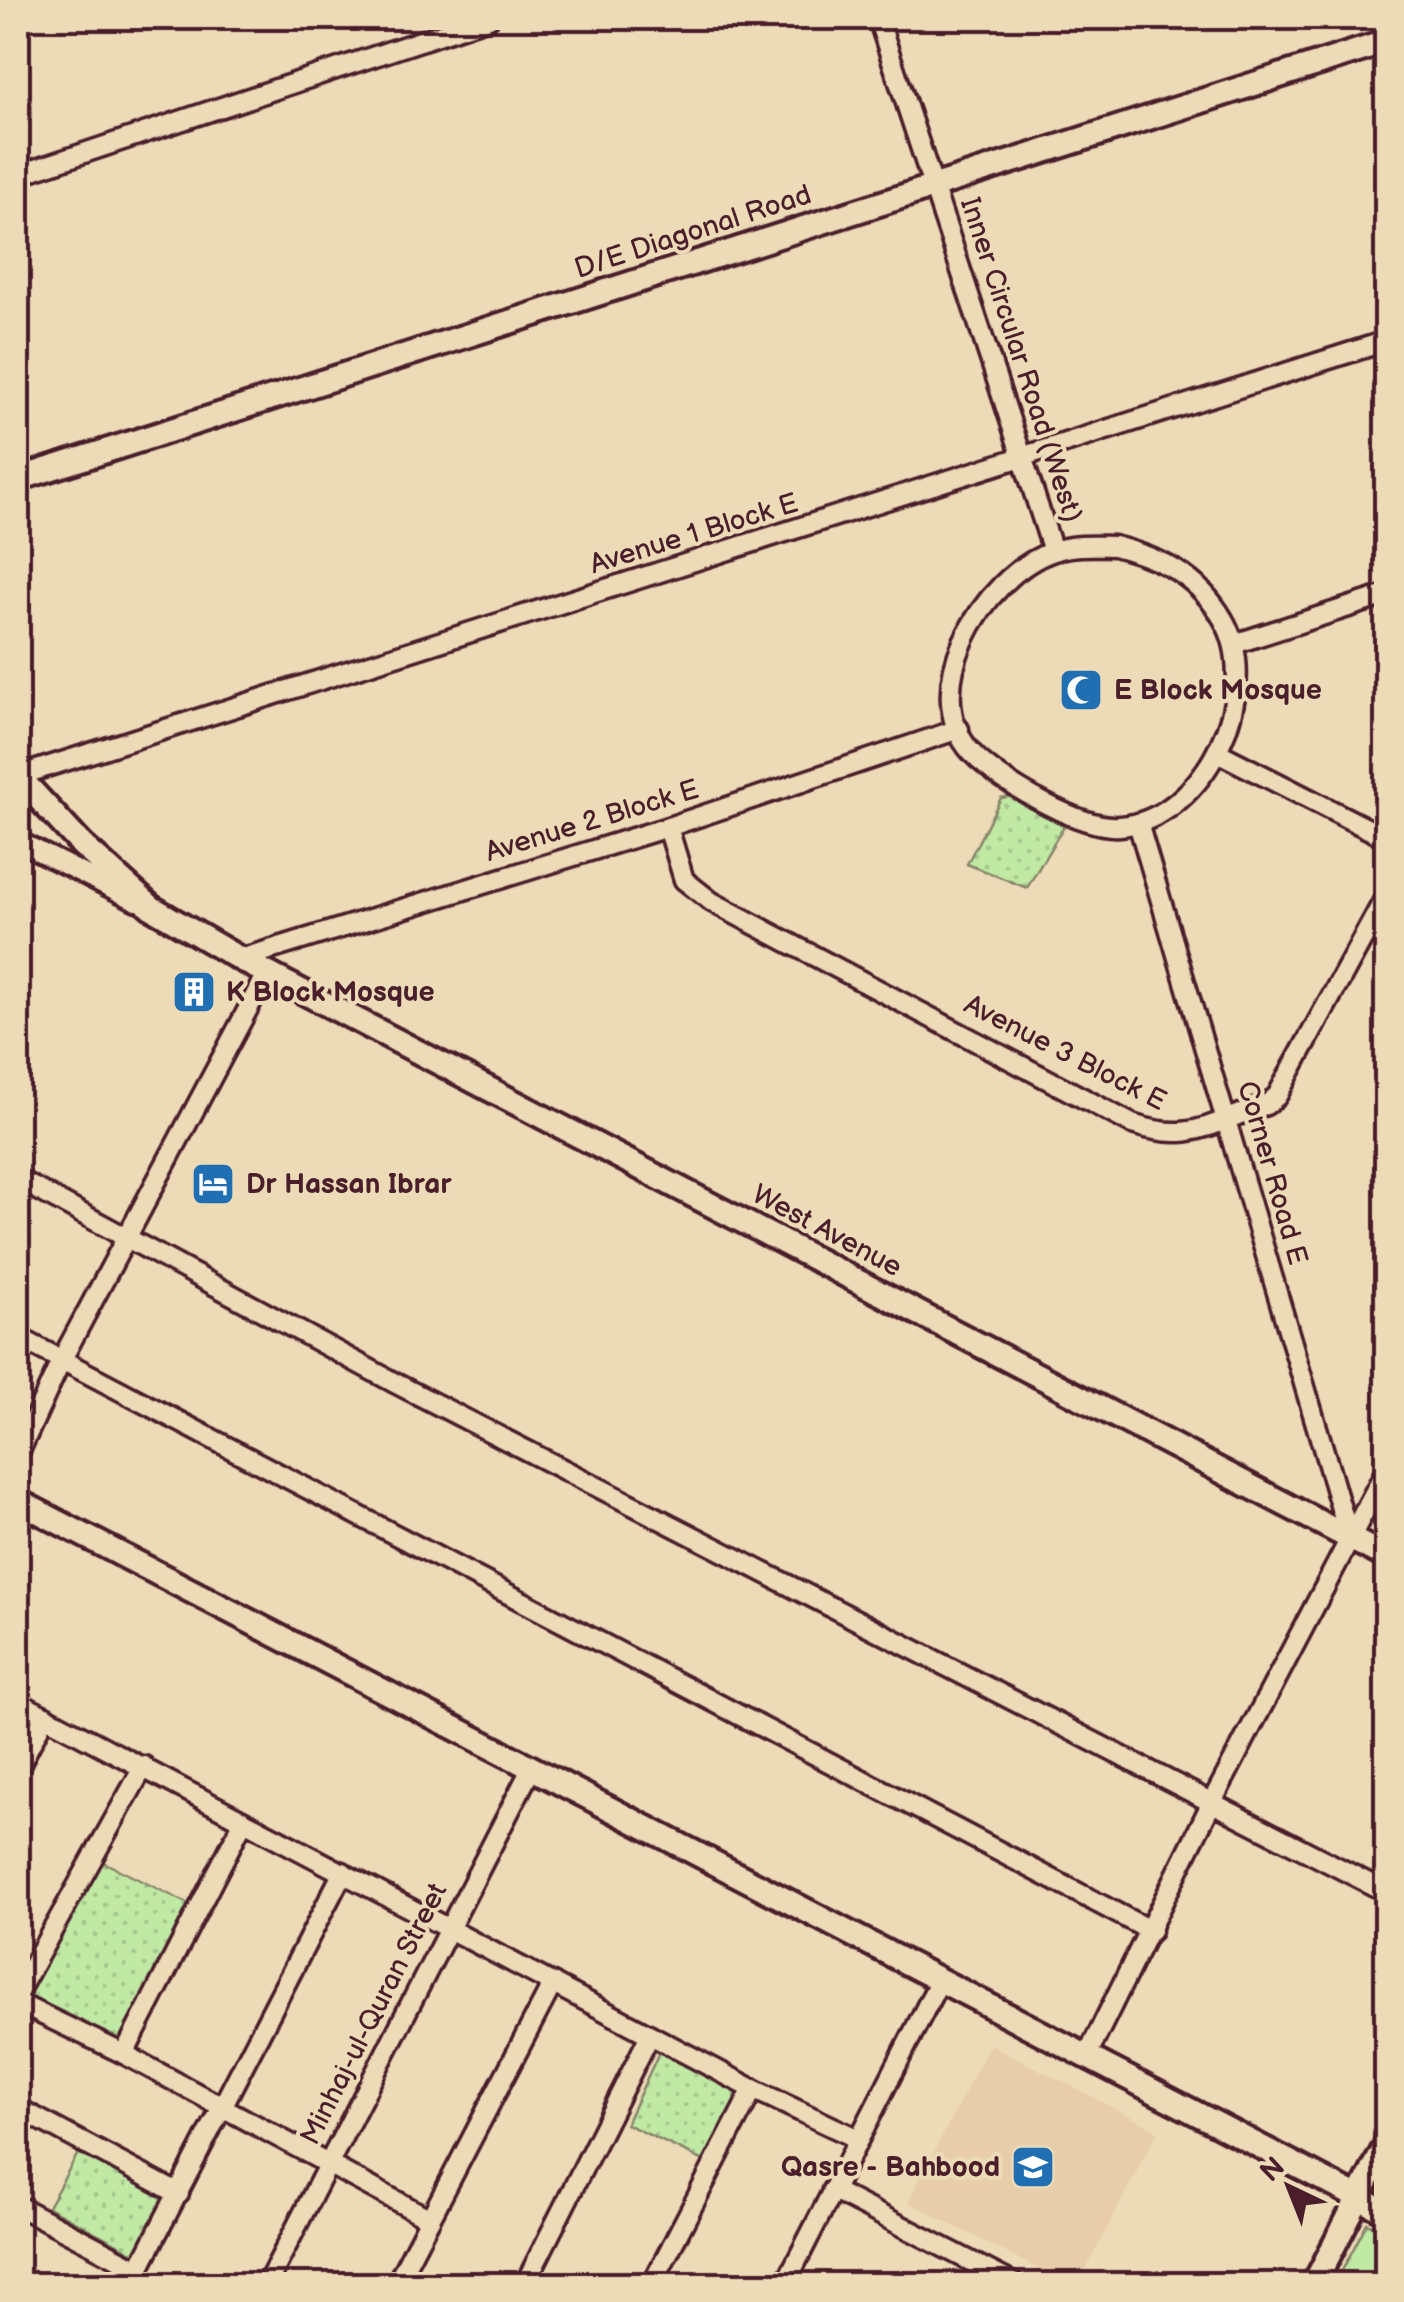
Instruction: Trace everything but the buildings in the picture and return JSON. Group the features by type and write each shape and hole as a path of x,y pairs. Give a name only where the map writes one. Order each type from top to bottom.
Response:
{"street":[{"path":"18,174 489,18"},
{"name":"Inner Circular Road (West)","path":"878,18 1026,459 1053,551"},
{"name":"D/E Diagonal Road","path":"18,479 1386,42"},
{"name":"Avenue 1 Block E","path":"18,776 1386,342"},
{"path":"1114,546 1166,562 1209,598 1234,644 1234,690 1219,752 1177,801 1138,822 1105,825 1045,802 976,757 959,729 953,682 958,653 973,618 1001,582 1053,551 1114,546"},
{"path":"1234,644 1386,595"},
{"name":"Avenue 2 Block E","path":"240,960 668,827 959,729"},
{"path":"1219,752 1386,838"},
{"name":"West Avenue","path":"18,776 82,845 151,907 240,960 1386,1557"},
{"name":"Corner Road E","path":"1138,822 1350,1539"},
{"name":"Avenue 3 Block E","path":"668,827 684,880 712,902 1132,1124 1181,1135 1266,1105 1277,1096 1386,896"},
{"path":"18,840 151,907"},
{"path":"18,1455 62,1359 267,973"},
{"path":"18,1178 395,1383 1386,1892"},
{"path":"18,1336 1151,1931"},
{"path":"1087,2056 1213,1800 1386,1470"},
{"path":"18,1501 1386,2212"},
{"path":"18,1702 753,2089 858,2140"},
{"path":"18,1768 44,1716"},
{"path":"18,1992 144,1766"},
{"name":"Minhaj-ul-Quran Street","path":"267,2284 531,1769"},
{"path":"124,2054 244,1822"},
{"path":"18,2206 135,2277 343,1872"},
{"path":"785,2284 940,1980"},
{"path":"396,2284 553,1983"},
{"path":"18,2003 124,2054 430,2220"},
{"path":"525,2284 650,2035"},
{"path":"652,2284 753,2089"},
{"path":"18,2108 178,2194"},
{"path":"1314,2284 1386,2146"},
{"path":"832,2190 1015,2284"}],"shaded area":[{"name":"Qasre - Bahbood","path":"990,2044 1158,2131 1078,2284 1067,2284 908,2202"}],"green space":[{"path":"1013,796 1064,826 1027,888 967,864 1001,798"},
{"path":"101,1861 195,1907 121,2045 23,1997"},
{"path":"661,2048 741,2090 706,2162 626,2124"},
{"path":"81,2148 170,2195 138,2255 48,2207"},
{"path":"1367,2223 1386,2232 1386,2284 1335,2284"}],"place":[{"name":"E Block Mosque","path":"1081,690"},
{"name":"K Block Mosque","path":"194,992"},
{"name":"Dr Hassan Ibrar","path":"213,1184"},
{"name":"Qasre - Bahbood","path":"1033,2167"}]}
